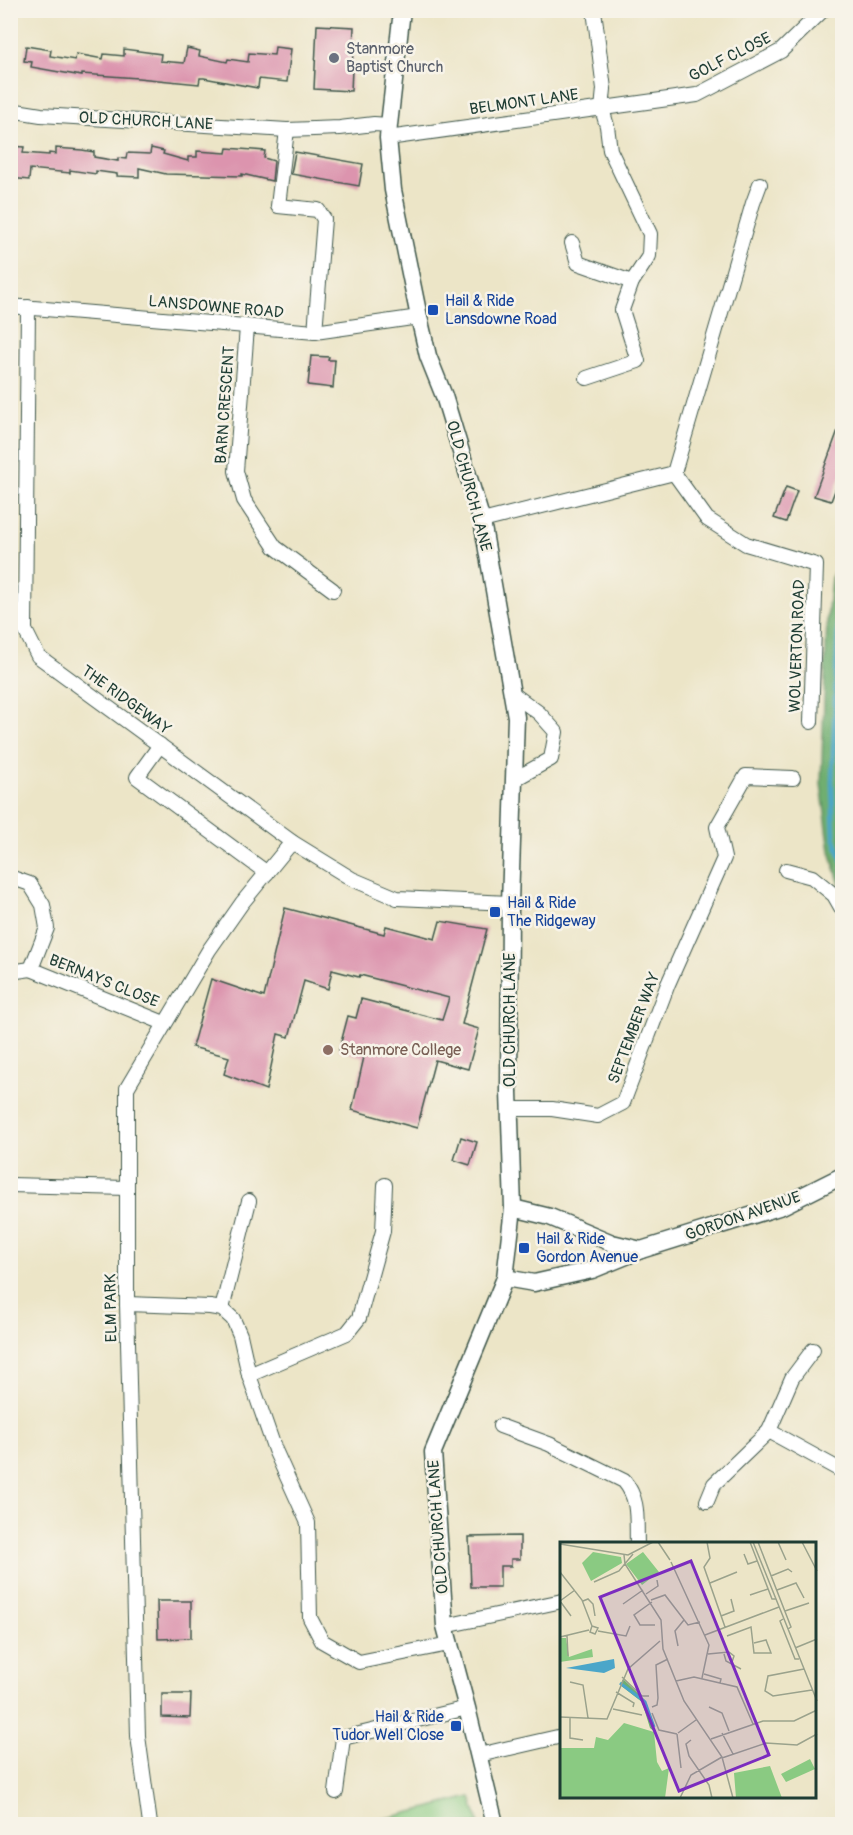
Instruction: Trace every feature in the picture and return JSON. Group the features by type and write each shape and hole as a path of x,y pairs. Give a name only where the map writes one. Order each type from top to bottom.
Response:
{"street":[{"path":"389,132 402,10"},
{"name":"BELMONT LANE","path":"389,132 602,109 604,89 594,10"},
{"name":"GOLF CLOSE","path":"602,109 697,95 781,51 823,10"},
{"path":"588,378 638,361 622,310 632,282 650,256 650,234 610,150 602,109"},
{"name":"OLD CHURCH LANE","path":"10,110 41,115 287,130 374,124 389,132 393,190 419,316 428,356 444,396 482,521 516,717 510,903 510,1108 513,1208 505,1278 433,1452 445,1626 495,1824"},
{"path":"287,130 278,206 318,210 324,219 315,332"},
{"path":"482,521 674,473 760,184"},
{"path":"572,243 578,263 632,282"},
{"name":"LANSDOWNE ROAD","path":"10,306 315,332 419,316"},
{"name":"THE RIDGEWAY","path":"28,307 25,630 38,656 292,842 352,879 398,898 510,903"},
{"name":"BARN CRESCENT","path":"247,327 236,471 244,500 275,547 333,590"},
{"name":"WOLVERTON ROAD","path":"674,473 707,519 746,544 816,565 811,722"},
{"path":"513,694 539,713 556,732 551,759 515,779"},
{"path":"160,745 137,777 267,873"},
{"name":"SEPTEMBER WAY","path":"510,1108 552,1109 598,1116 623,1103 668,984 724,858 717,826 746,776 794,778"},
{"name":"ELM PARK","path":"150,1824 138,1736 127,1304 127,1088 208,950 242,903 292,842"},
{"path":"786,870 812,877 834,895 843,909"},
{"path":"10,877 30,884 43,905 47,928 32,969 10,972"},
{"name":"BERNAYS CLOSE","path":"32,969 164,1023"},
{"name":"GORDON AVENUE","path":"505,1278 534,1283 592,1270 641,1250 782,1206 843,1176"},
{"path":"10,1185 127,1188"},
{"path":"249,1375 347,1332 359,1318 383,1231 385,1185"},
{"path":"222,1309 249,1201"},
{"path":"513,1208 550,1217 612,1243 641,1250"},
{"path":"127,1304 210,1307 222,1309 233,1319 240,1335 249,1375 275,1450 308,1523 309,1618 322,1641 359,1662 449,1644"},
{"path":"707,1501 714,1484 769,1431 792,1378 813,1350"},
{"path":"500,1426 549,1444 624,1481 633,1491 636,1504 637,1542"},
{"path":"769,1431 843,1471"},
{"path":"445,1626 560,1601"},
{"path":"336,1792 343,1738 467,1708"},
{"path":"479,1755 560,1736"}],"green space":[{"path":"842,558 842,892 830,851 821,784 827,619 831,578"},
{"path":"471,1797 479,1824 364,1824"}],"building":[{"name":"Stanmore Baptist Church","path":"317,25 354,27 351,91 314,89"},
{"path":"26,46 51,50 50,56 75,60 76,54 103,59 104,54 124,56 124,49 161,54 160,61 184,63 187,48 200,51 199,56 227,62 228,59 248,62 249,53 274,55 275,47 291,49 287,82 259,79 258,88 204,78 200,78 199,84 82,74 82,76 31,67 32,62 24,61"},
{"path":"10,146 24,147 23,153 49,155 49,153 56,154 56,148 82,150 94,152 94,157 118,161 118,158 126,159 127,153 150,154 151,148 188,161 188,157 197,157 197,151 226,153 227,148 265,151 264,158 274,161 272,181 242,174 242,176 166,174 139,168 139,177 117,176 117,174 96,171 96,174 70,170 70,173 30,169 29,180 10,178"},
{"path":"295,152 363,164 359,186 291,174"},
{"path":"311,356 329,357 328,360 335,360 333,388 308,385"},
{"path":"841,422 843,422 843,470 831,501 814,496"},
{"path":"786,487 797,491 786,522 774,518"},
{"path":"285,908 384,934 386,926 435,939 440,921 487,929 462,1024 479,1029 468,1069 435,1060 417,1128 352,1110 364,1057 339,1050 348,1016 356,1018 361,999 442,1020 449,998 332,970 328,989 304,981 289,1037 278,1034 266,1090 224,1074 229,1057 192,1047 211,979 264,997"},
{"path":"461,1137 477,1142 470,1165 454,1160"},
{"path":"520,1536 520,1559 511,1559 511,1566 500,1566 500,1587 471,1587 469,1537"},
{"path":"157,1601 191,1601 191,1638 158,1639"},
{"path":"162,1694 191,1694 190,1718 162,1717"}],"waterway":[{"path":"839,606 832,783 834,836 842,861"}],"place":[{"name":"Stanmore Baptist Church","path":"334,58"},
{"name":"Hail & Ride Lansdowne Road","path":"433,310"},
{"name":"Hail & Ride The Ridgeway","path":"495,912"},
{"name":"Stanmore College","path":"328,1050"},
{"name":"Hail & Ride Gordon Avenue","path":"524,1248"},
{"name":"Hail & Ride Tudor Well Close","path":"456,1726"}]}
